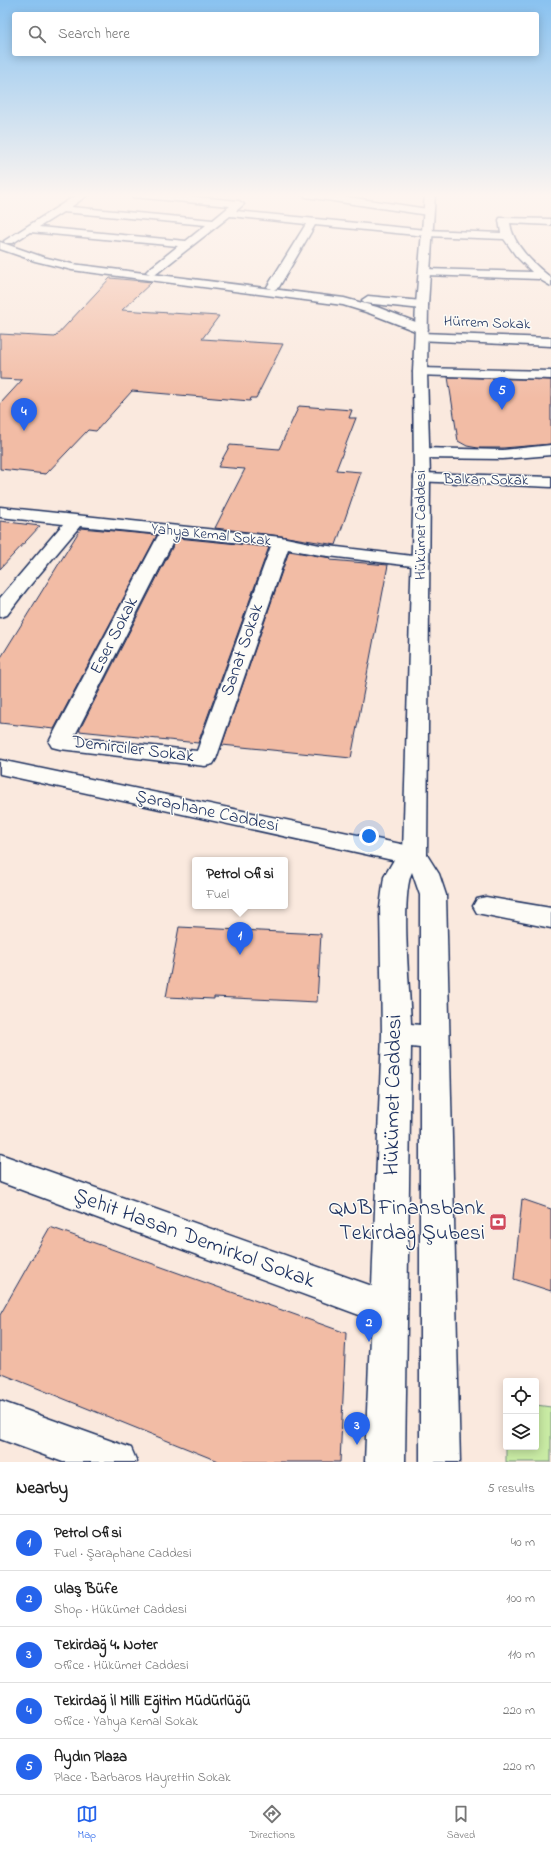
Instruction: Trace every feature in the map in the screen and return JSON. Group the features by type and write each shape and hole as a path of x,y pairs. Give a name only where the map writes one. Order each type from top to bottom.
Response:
{"street":[{"path":"52,262 270,289 422,305"},
{"path":"148,274 164,262"},
{"path":"270,289 287,262"},
{"name":"Hükümet Caddesi","path":"425,262 422,305 420,372 420,453 422,478 415,856 424,868 431,884 433,895 436,1038 440,1462"},
{"path":"528,262 541,276 551,283"},
{"path":"530,265 544,265"},
{"path":"425,272 541,276"},
{"name":"Hürrem Sokak","path":"270,289 356,304 421,333 551,342"},
{"path":"420,372 551,375"},
{"path":"420,453 488,454 551,450"},
{"name":"Balkan Sokak","path":"422,478 548,480"},
{"name":"Yahya Kemal Sokak","path":"0,512 281,542 320,550 421,562"},
{"path":"0,611 19,586 75,521"},
{"name":"Eser Sokak","path":"60,742 170,530"},
{"name":"Sanat Sokak","path":"205,759 281,542"},
{"path":"0,583 19,586"},
{"name":"Demirciler Sokak","path":"60,742 205,759"},
{"name":"Şaraphane Caddesi","path":"0,767 415,856"},
{"name":"Hükümet Caddesi","path":"385,1462 397,1034 393,908 397,877 404,864 415,856"},
{"path":"486,906 551,918"},
{"path":"397,1034 436,1038"},
{"name":"Şehit Hasan Demirkol Sokak","path":"0,1168 389,1309"},
{"path":"0,1420 117,1462"}],"green space":[{"path":"539,1405 551,1407 551,1462 506,1462 506,1450 539,1450"}],"building":[{"path":"110,278 152,282 122,310 219,316 202,339 283,344 256,398 251,398 250,401 132,391 96,431 88,430 46,474 0,469 0,404 22,380 0,379 0,334 55,337"},
{"path":"448,377 551,380 551,444 503,448 478,448 467,446 458,441"},
{"path":"299,406 352,410 349,418 356,418 336,470 361,472 336,545 281,536 215,528 245,469 218,467 230,445 279,449"},
{"path":"0,521 40,526 0,569"},
{"path":"81,528 157,535 54,729 0,723 0,659"},
{"path":"177,538 269,547 198,743 79,731"},
{"path":"289,551 331,558 330,560 388,565 351,758 222,745"},
{"path":"179,927 321,934 317,1002 214,997 214,999 166,997"},
{"path":"522,1199 551,1209 551,1291 514,1279"},
{"path":"50,1227 346,1333 340,1462 220,1462 0,1373 0,1315"}],"place":[{"name":"Aydın Plaza","path":"502,410"},
{"name":"Tekirdağ İl Milli Eğitim Müdürlüğü","path":"24,431"},
{"name":"Petrol Ofisi","path":"240,955"},
{"name":"QNB Finansbank Tekirdağ Şubesi","path":"498,1222"},
{"name":"Ulaş Büfe","path":"369,1342"},
{"name":"Tekirdağ 4. Noter","path":"357,1445"}]}
